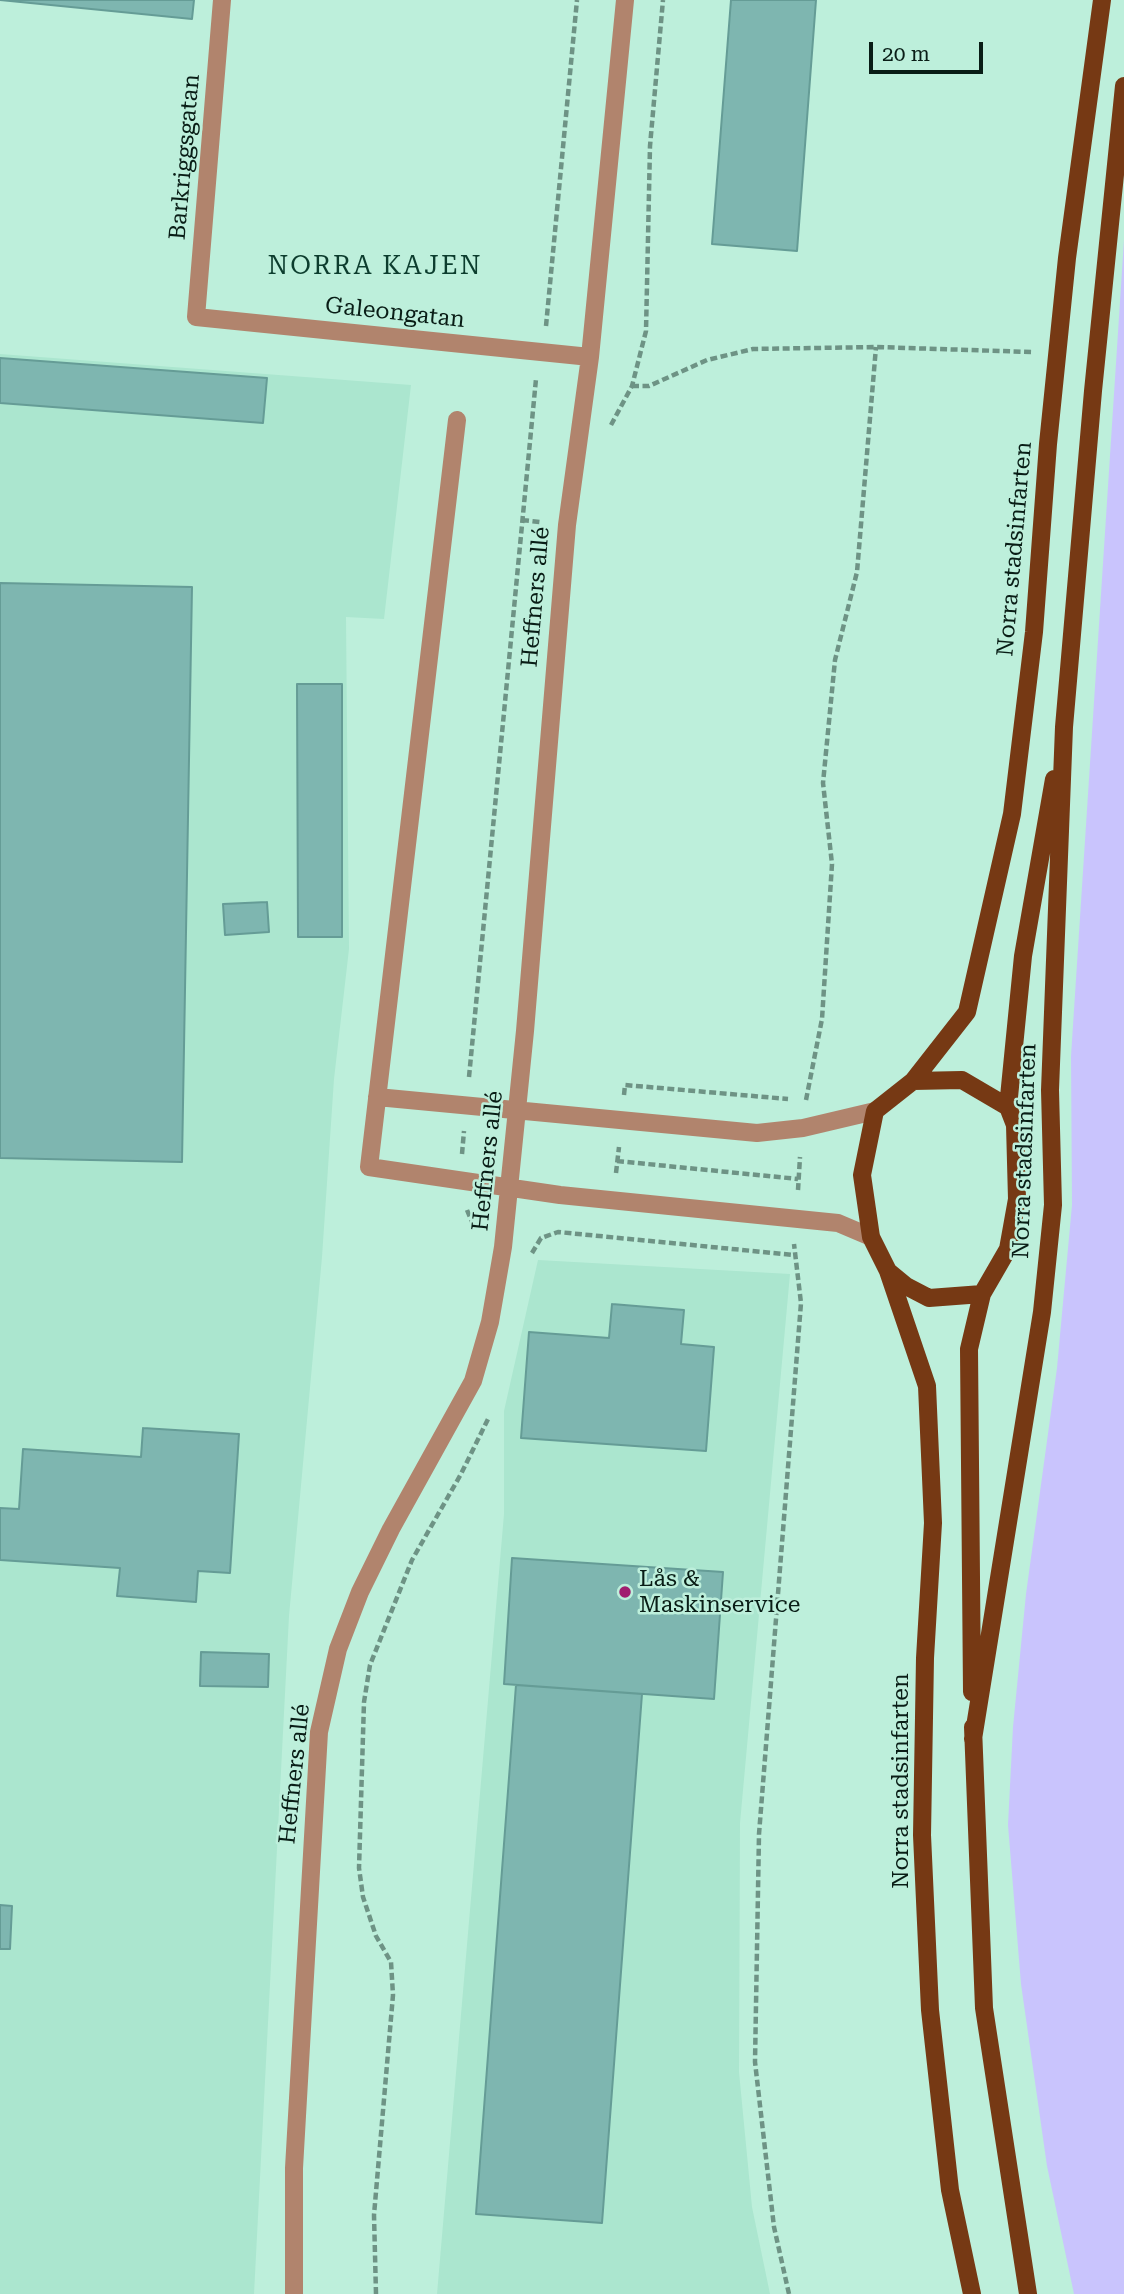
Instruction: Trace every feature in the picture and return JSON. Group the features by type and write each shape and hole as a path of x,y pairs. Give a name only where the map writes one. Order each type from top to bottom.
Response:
{"main road":[{"name":"Norra stadsinfarten","path":"972,2294 950,2190 929,1997 922,1835 925,1658 933,1523 927,1385 888,1271 871,1237 862,1175 875,1111 913,1081 967,1012 1012,814 1034,632 1048,444 1067,258 1102,0"},
{"name":"Norra stadsinfarten","path":"973,1739 1042,1312 1053,1205 1050,1090 1064,727 1093,391 1124,86"},
{"name":"Norra stadsinfarten","path":"1028,2294 984,2008 973,1739 968,1349 982,1293 1008,1249 1017,1199 1016,1125 1008,1107 1023,956 1064,727"},
{"name":"Norra stadsinfarten","path":"913,1081 962,1080 1008,1107"},
{"name":"Norra stadsinfarten","path":"888,1271 906,1286 929,1298 982,1293"}],"street":[{"name":"Barkriggsgatan","path":"196,317 222,0"},
{"name":"Heffners allé","path":"294,2294 294,2168 319,1732 338,1649 360,1592 410,1494 473,1381 490,1322 510,1186 567,525 590,357 625,0"},
{"name":"Galeongatan","path":"196,317 590,357"},
{"path":"457,420 369,1167 560,1195 838,1223 871,1237"},
{"path":"377,1097 757,1133 803,1128 875,1111"}],"path":[{"path":"468,1087 536,377 546,332 577,0"},
{"path":"608,431 632,386 646,331 650,146 663,0"},
{"path":"632,386 649,386 707,360 753,349 876,347 1007,349 1043,353"},
{"path":"804,1113 822,1019 832,864 824,770 835,660 856,572 876,347"},
{"path":"622,1107 625,1085 806,1100"},
{"path":"461,1161 465,1127"},
{"path":"615,1187 620,1136"},
{"path":"796,1203 800,1155"},
{"path":"617,1161 799,1179"},
{"path":"457,1204 467,1210 474,1223 475,1238"},
{"path":"789,2294 774,2227 755,2062 759,1834 801,1303 794,1255 794,1231"},
{"path":"530,1263 541,1238 558,1232 794,1255"},
{"path":"376,2294 374,2215 393,1995 391,1962 376,1936 363,1897 359,1868 364,1702 370,1665 412,1560 461,1474 489,1415"}],"shaded area":[{"path":"1124,240 1124,2294 1074,2294 1047,2166 1021,1984 1008,1825 1013,1727 1026,1594 1057,1368 1072,1205 1071,1056"},
{"path":"0,354 411,385 384,619 346,617 349,949 334,1079 322,1257 289,1616 254,2294 0,2294"},
{"path":"538,1260 790,1274 740,1823 739,2072 752,2207 770,2294 437,2294 504,1514 504,1411"}],"building":[{"path":"0,0 194,0 192,19"},
{"path":"731,0 816,0 797,251 712,244"},
{"path":"0,358 267,378 263,423 0,403"},
{"path":"0,583 192,587 182,1162 0,1158"},
{"path":"297,684 342,684 342,937 298,937"},
{"path":"267,902 269,932 225,935 223,904"},
{"path":"612,1304 684,1310 681,1344 714,1347 706,1451 521,1438 529,1332 609,1338"},
{"path":"143,1428 239,1434 230,1573 198,1571 196,1602 117,1596 120,1568 0,1560 0,1508 19,1509 23,1449 141,1457"},
{"path":"512,1558 723,1572 714,1699 504,1684"},
{"path":"201,1652 269,1654 268,1687 200,1686"},
{"path":"516,1685 642,1694 602,2223 476,2214"},
{"path":"0,1905 12,1906 10,1949 0,1949"}],"place":[{"name":"Lås & Maskinservice","path":"625,1592"}],"district":[{"name":"NORRA KAJEN","path":"375,266"}]}
